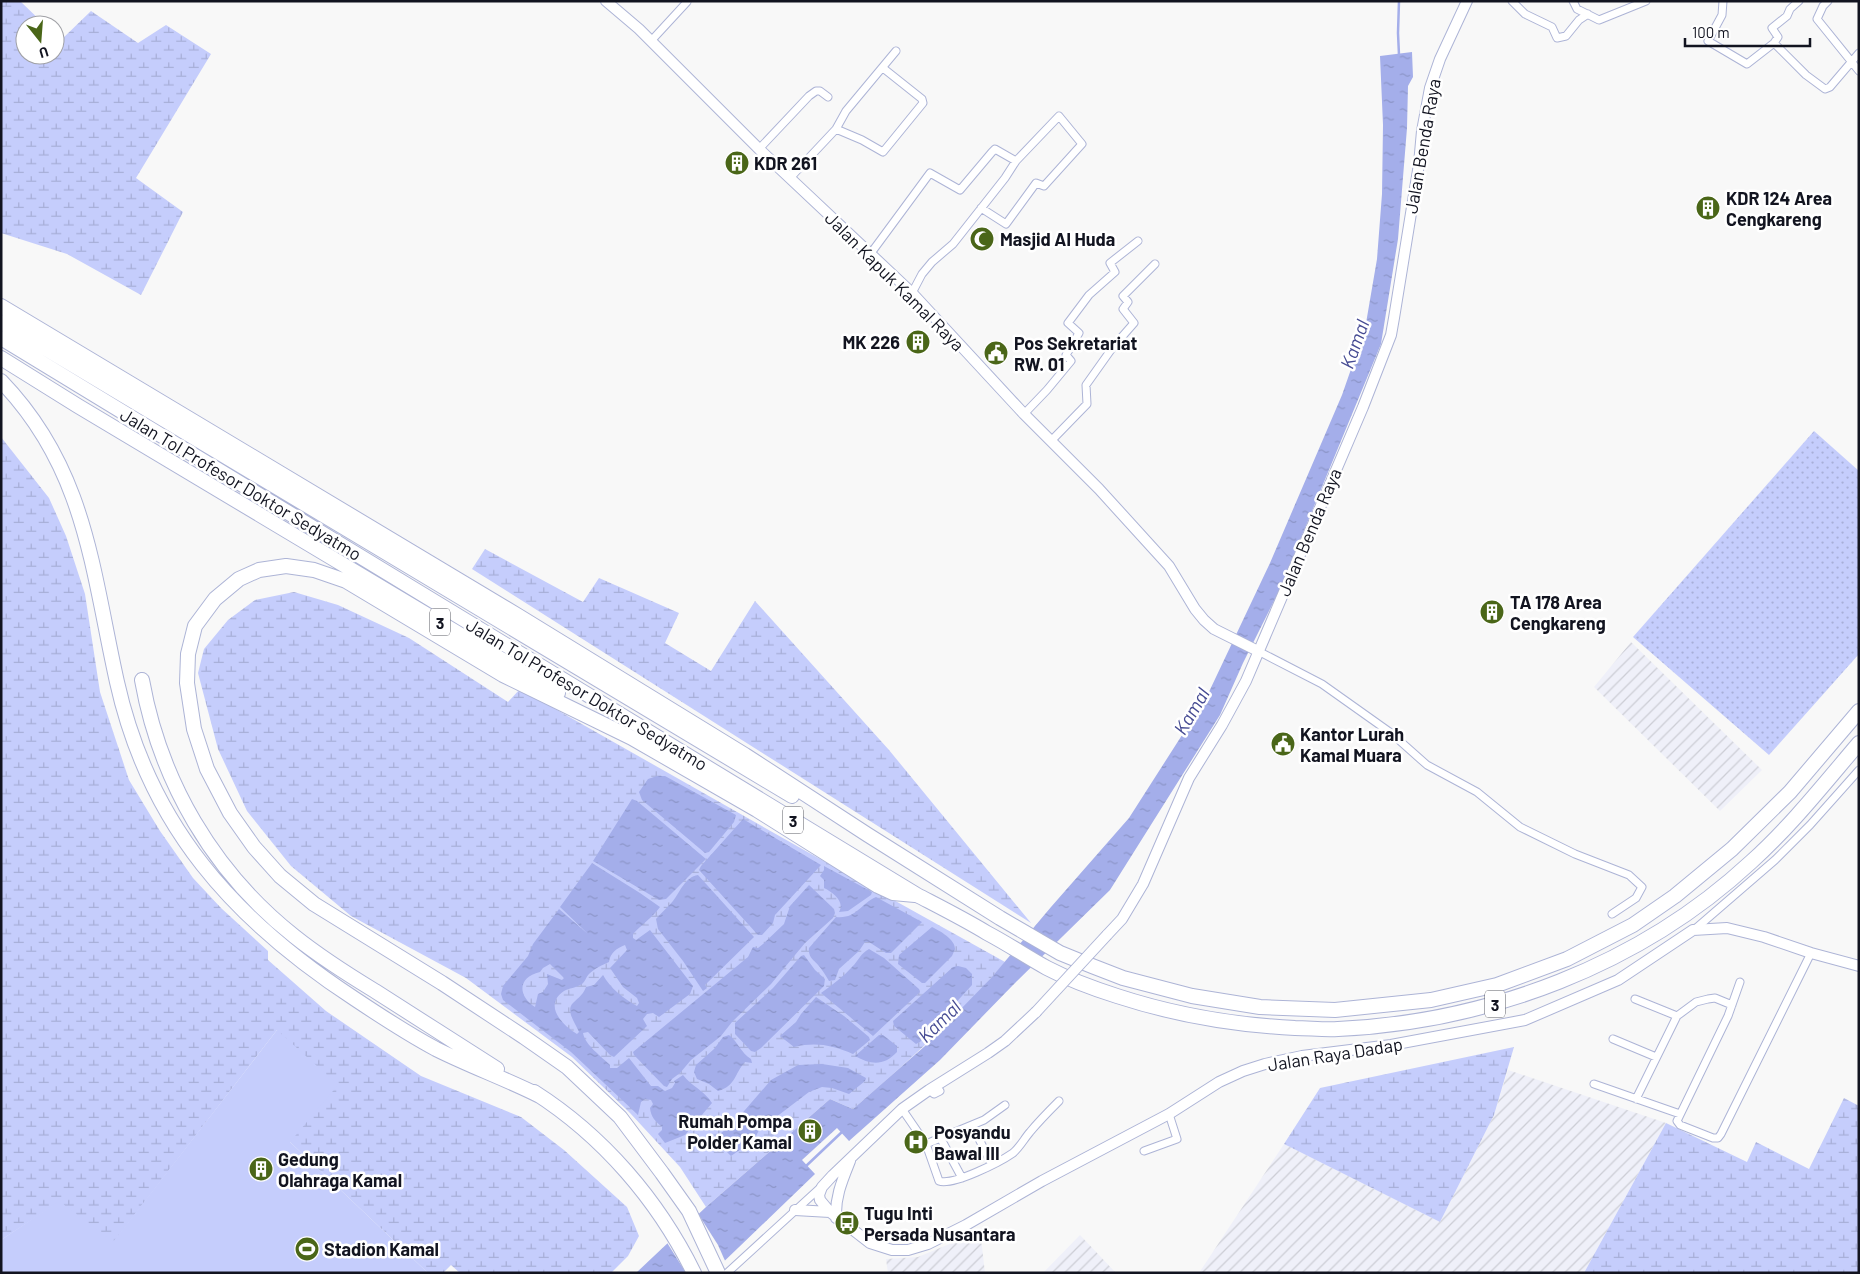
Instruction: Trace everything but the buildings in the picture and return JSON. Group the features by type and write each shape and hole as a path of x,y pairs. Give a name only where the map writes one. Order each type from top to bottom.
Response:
{"highway":[{"name":"Jalan Tol Profesor Doktor Sedyatmo","path":"1,306 517,615 745,755 868,836 1060,953 1123,978 1183,994 1260,1007 1335,1010 1431,1000 1497,985 1567,959 1632,925 1675,896 1732,849 1790,792 1859,711"},
{"name":"Jalan Tol Profesor Doktor Sedyatmo","path":"1,322 744,768 868,836"},
{"name":"Jalan Tol Profesor Doktor Sedyatmo","path":"1,338 917,895 987,932 1050,969 1116,996 1190,1016 1262,1026 1337,1030 1435,1019 1503,1002 1576,976 1645,941 1691,911 1751,862 1807,805 1859,743"},
{"name":"Jalan Tol Profesor Doktor Sedyatmo","path":"1,358 632,738 757,810 878,886 892,893 917,895"},
{"path":"1,381 28,412 46,438 71,489 89,550 128,729 156,796 186,844 220,886 252,919 278,944 316,973 379,1015 435,1048 540,1096"},
{"path":"632,738 503,675 346,581 314,570 286,566 259,570 239,579 215,599 195,626 188,654 187,683 194,729 207,769 230,813 254,847 280,876 314,904 450,989 567,1067 620,1117 689,1211 718,1273"},
{"path":"142,680 152,727 178,795 205,840 259,904 293,935 333,964 540,1096 598,1142 644,1191 683,1251 694,1273"}],"main road":[{"name":"Jalan Kapuk Kamal Raya","path":"606,1 651,41 759,149 912,293 1169,566 1195,610 1204,620 1214,630 1254,649"},
{"name":"Jalan Benda Raya","path":"929,1090 1005,1041 1036,1012 1122,919 1143,884 1188,778 1222,725 1246,681 1254,649 1363,407 1391,335 1430,88 1440,59 1467,1"},
{"path":"1693,930 1727,928 1764,937 1811,953 1859,966"},
{"name":"Jalan Raya Dadap","path":"833,1215 870,1243 892,1250 908,1250 928,1244 1168,1114 1219,1082 1243,1071 1302,1056 1391,1045 1525,1020 1618,980 1693,930"},
{"path":"833,1215 820,1200 822,1187 902,1109 929,1090"},
{"path":"833,1215 837,1194 851,1158"},
{"path":"795,1210 833,1215"}],"street":[{"path":"1512,1 1526,14 1552,27 1557,38 1566,36 1579,20 1588,14"},
{"path":"1573,1 1577,9 1599,20 1630,5 1646,1"},
{"path":"1724,1 1722,15 1708,41 1747,64 1778,38 1772,28 1788,16 1790,9 1799,1"},
{"path":"651,41 687,2"},
{"path":"1823,3 1817,19 1859,71"},
{"path":"1774,42 1806,75 1825,89 1830,87 1859,53"},
{"path":"790,178 836,129 846,111 896,51"},
{"path":"836,129 846,135 862,140 883,152 923,104 922,99 883,68"},
{"path":"759,149 816,91 820,91 828,97"},
{"path":"912,293 922,274 932,262 953,244 981,208 1005,178 1016,161 1058,116 1082,143 1044,186 1036,183 1006,224 981,208"},
{"path":"871,254 930,173 960,190 995,150 1016,161"},
{"path":"1024,414 1071,361 1066,355 1079,333 1068,323 1089,295 1115,272 1110,263 1138,241"},
{"path":"1050,441 1087,404 1086,386 1113,346 1134,323 1123,310 1128,302 1123,296 1155,264"},
{"path":"1254,649 1322,684 1391,732 1427,765 1478,792 1520,827 1575,854 1629,875 1642,887 1636,898 1612,914"},
{"path":"1693,930 1775,860 1810,825 1859,770"},
{"path":"1740,982 1710,1054 1677,1121 1680,1125 1713,1138 1718,1138 1811,953"},
{"path":"1636,1099 1677,1016 1696,1002 1708,998 1715,998 1732,1005"},
{"path":"1635,999 1677,1016"},
{"path":"1613,1039 1656,1057"},
{"path":"1594,1084 1680,1114"},
{"path":"929,1090 934,1094 940,1091"},
{"path":"902,1109 924,1141 939,1181 942,1182 962,1178 992,1165 1014,1152 1059,1101"},
{"path":"924,1141 941,1139 984,1120 1005,1105"},
{"path":"1144,1151 1177,1139 1168,1114"},
{"path":"972,1125 992,1165"},
{"path":"941,1139 962,1178"},
{"path":"727,1273 822,1187"}],"shaded area":[{"path":"1631,642 1762,770 1720,811 1594,687"},
{"path":"1508,1070 1666,1123 1584,1273 1199,1273 1284,1144 1440,1222 1494,1115"},
{"path":"980,1229 985,1273 888,1273 886,1259 918,1257"},
{"path":"1080,1235 1116,1273 1043,1273"}],"green space":[{"path":"1,1 20,1 35,15 15,15 15,65 65,65 65,36 91,11 138,43 166,25 211,54 136,178 183,212 141,295 67,254 1,233"},
{"path":"1814,431 1859,471 1859,654 1769,755 1633,637"},
{"path":"1,437 49,498 66,536 85,594 100,692 129,780 160,831 193,878 221,908 268,951 268,960 326,1011 421,1076 521,1117 564,1150 627,1207 639,1236 628,1256 611,1273 460,1273 451,1265 443,1273 428,1273 290,1142 277,1030 113,1243 59,1202 1,1240"},
{"path":"485,549 583,602 599,578 679,613 665,643 711,671 755,601 889,750 1031,923 472,569"},
{"path":"294,592 338,605 409,638 508,702 520,689 1005,962 970,1001 913,1057 853,1109 830,1099 706,1207 680,1167 630,1113 572,1057 466,978 351,916 291,866 247,811 218,749 198,673 204,649 228,620 255,600"},
{"path":"277,1030 338,1085 290,1142 428,1273 1,1273 1,1240 59,1201 113,1242"},
{"path":"1514,1047 1494,1115 1440,1222 1284,1144 1320,1088"},
{"path":"1844,1098 1859,1106 1859,1273 1584,1273 1666,1123 1747,1162 1756,1142 1809,1169"}],"water":[{"path":"1412,52 1413,77 1408,86 1407,128 1398,239 1381,344 1279,591 1243,663 1220,715 1110,890 940,1060 849,1141 837,1128 802,1160 815,1174 712,1273 636,1273 706,1207 830,1099 853,1109 925,1046 991,978 1129,818 1207,696 1270,563 1342,395 1365,329 1377,259 1382,194 1383,125 1380,56"},
{"path":"665,776 736,815 734,822 709,852 705,853 642,800 639,792 648,779"},
{"path":"632,799 637,801 706,859 666,899 659,900 593,861"},
{"path":"743,819 821,865 775,915 773,923 762,935 758,935 699,870"},
{"path":"592,863 660,907 633,934 633,938 636,940 650,930 693,986 690,994 659,1017 653,1013 647,1014 643,1019 647,1026 614,1057 588,1032 583,1033 590,1046 610,1065 610,1068 617,1068 629,1058 651,1086 658,1086 665,1091 672,1088 675,1083 674,1081 683,1075 705,1094 712,1103 685,1135 665,1143 658,1134 662,1127 651,1114 650,1108 653,1104 651,1100 645,1099 641,1102 638,1115 571,1052 503,1000 501,994 503,986 528,956 533,944 559,909 588,934 560,907","holes":["625,945 627,950 610,968 623,987 637,998 639,1003 637,1006 622,997 613,989 603,975 594,985 586,987 571,1006 572,1018 579,1032 577,1034 557,1014 555,1002 558,996 564,991 582,984 591,972 609,962 614,951","550,964 564,978 562,980 547,974 548,984 543,992 538,994 535,1007 525,997 522,987 527,978 540,972"]},
{"path":"824,866 872,892 871,895 848,911 839,912 840,901 835,895 824,888 824,880 820,876"},
{"path":"698,875 754,937 705,985 707,988 703,991 658,929 656,919 673,901 683,885 693,876"},
{"path":"809,885 834,909 833,918 805,943 771,984 732,1022 721,1036 691,1060 672,1079 667,1087 664,1086 633,1052 748,957 753,947 758,948 763,944 784,924 790,906"},
{"path":"876,897 922,922 891,953 886,953 869,942 865,942 859,951 839,969 835,980 829,981 810,957 809,948 836,917 849,916"},
{"path":"932,927 950,939 955,949 952,956 925,983 922,983 898,964 899,955"},
{"path":"869,949 884,958 920,992 873,1036 821,993 845,974"},
{"path":"804,955 815,970 825,979 824,986 761,1048 755,1052 751,1051 735,1034 735,1023 773,988 801,956"},
{"path":"953,967 966,968 972,974 972,985 920,1042 916,1044 894,1026 893,1021"},
{"path":"816,997 844,1016 869,1037 870,1040 853,1054 824,1045 794,1047 780,1036 796,1022"},
{"path":"729,1035 751,1059 752,1063 745,1062 732,1083 718,1091 709,1084 697,1079 694,1072 696,1065 714,1049 723,1037"},
{"path":"879,1035 883,1035 897,1046 897,1052 892,1057 877,1063 855,1056"},
{"path":"822,1064 848,1068 866,1078 865,1081 849,1094 832,1088 822,1087 809,1092 759,1130 754,1140 731,1156 719,1148 718,1138 721,1133 732,1125 771,1080 798,1065"}],"pier":[{"path":"697,1212 718,1245 726,1263 716,1273 686,1273 666,1241"}],"waterway":[{"name":"Kamal","path":"1399,1 1399,55"},
{"name":"Kamal","path":"805,1167 843,1131"}],"place":[{"name":"KDR 261","path":"737,163"},
{"name":"KDR 124 Area Cengkareng","path":"1708,208"},
{"name":"Masjid Al Huda","path":"982,239"},
{"name":"MK 226","path":"918,342"},
{"name":"Pos Sekretariat RW. 01","path":"996,353"},
{"name":"TA 178 Area Cengkareng","path":"1492,612"},
{"name":"Kantor Lurah Kamal Muara","path":"1283,744"},
{"name":"Rumah Pompa Polder Kamal","path":"810,1131"},
{"name":"Posyandu Bawal III","path":"916,1142"},
{"name":"Gedung Olahraga Kamal","path":"261,1169"},
{"name":"Tugu Inti Persada Nusantara","path":"847,1223"},
{"name":"Stadion Kamal","path":"307,1249"}]}
